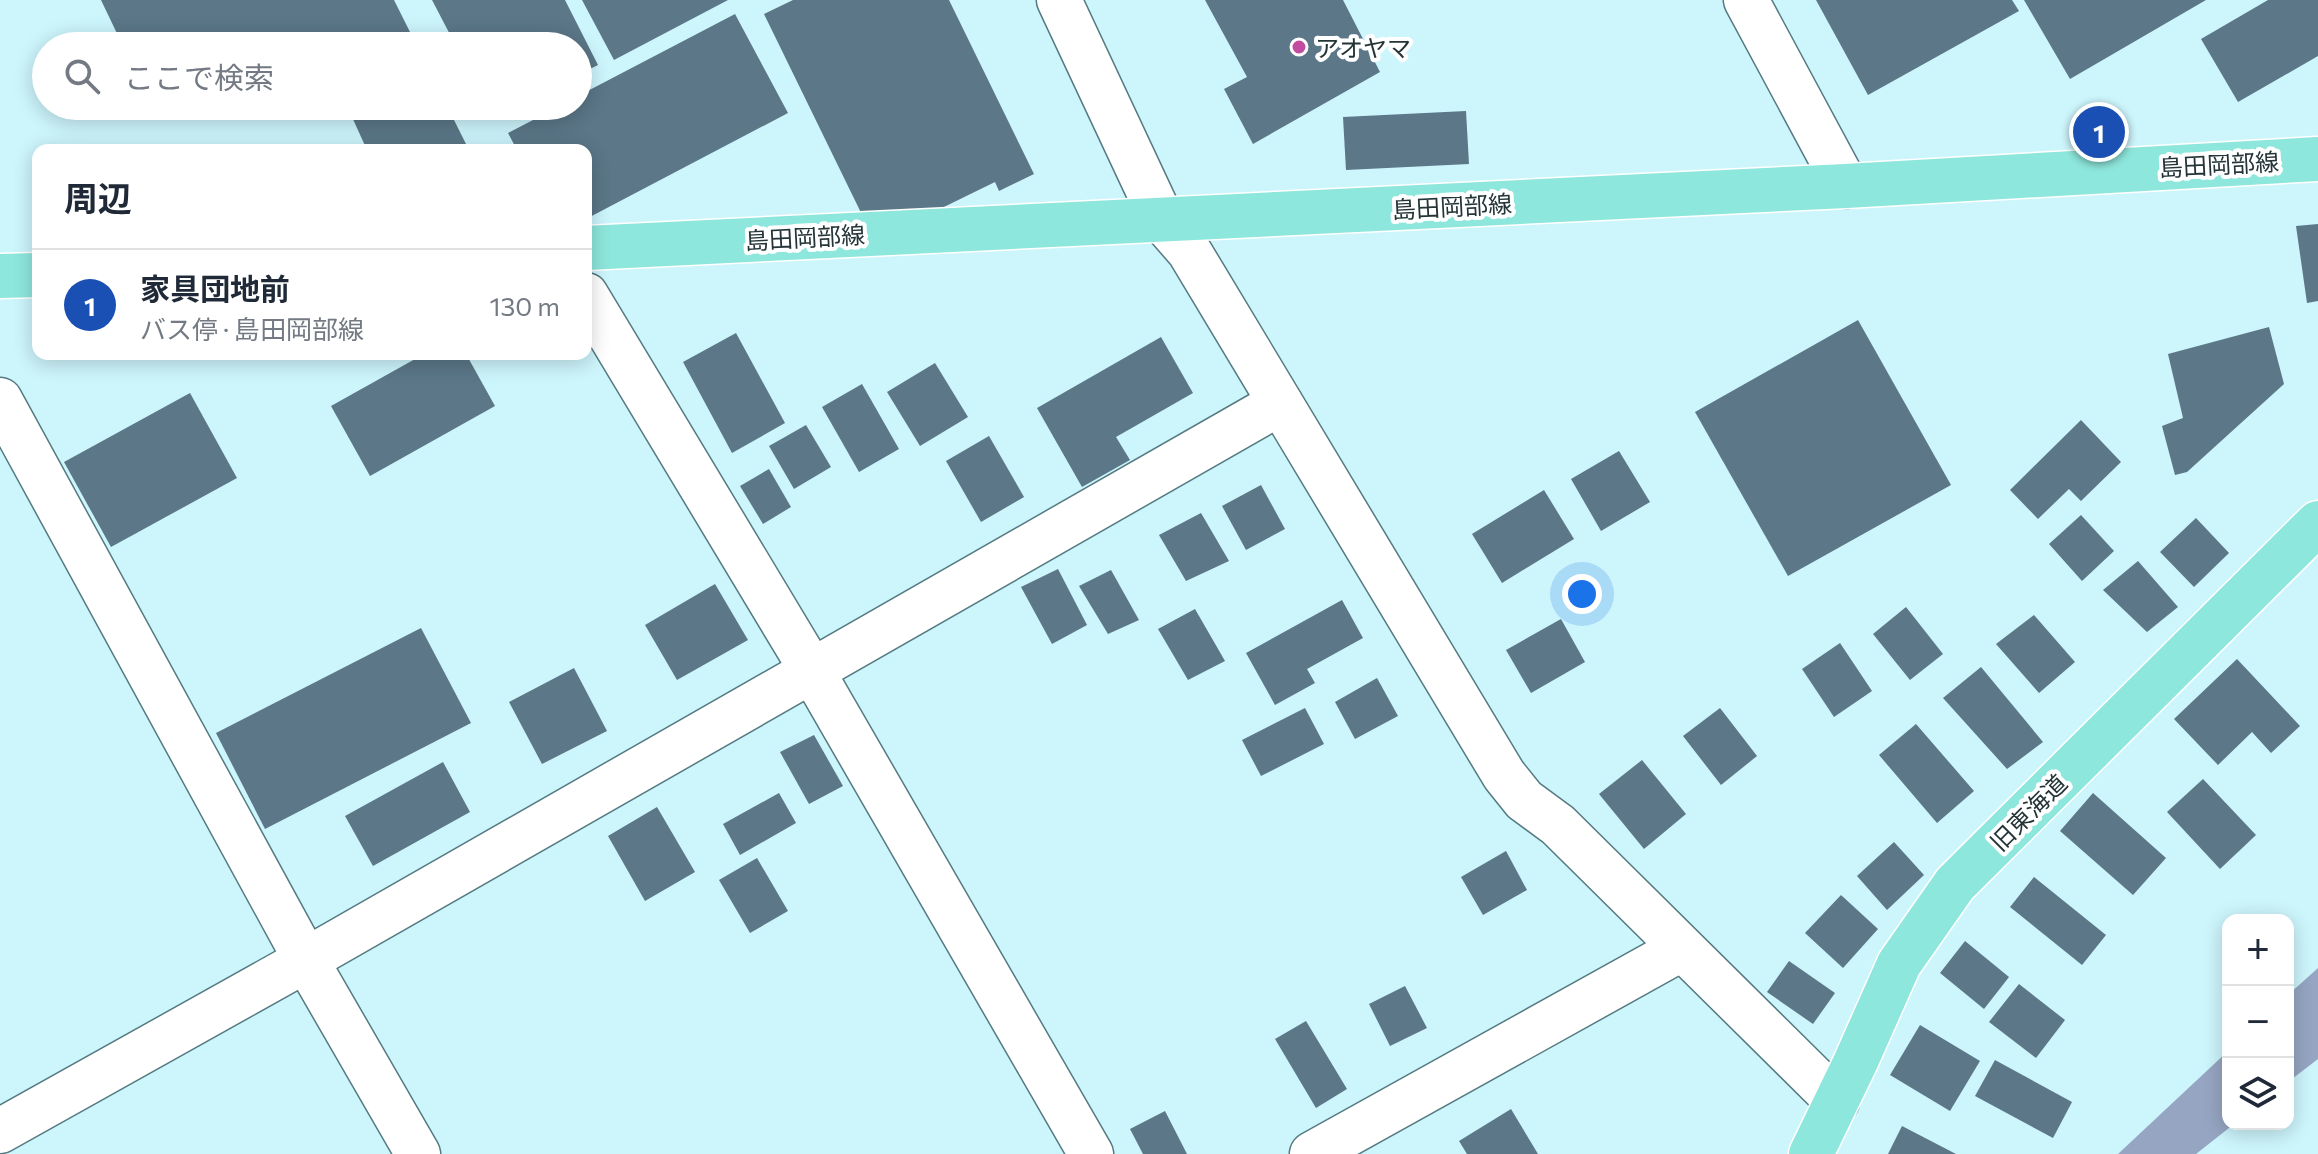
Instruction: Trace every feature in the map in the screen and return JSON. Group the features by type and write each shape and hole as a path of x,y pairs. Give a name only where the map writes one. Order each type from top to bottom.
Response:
{"main road":[{"name":"島田岡部線","path":"592,248 1846,186 2318,159"},
{"path":"0,276 32,275"},
{"name":"旧東海道","path":"1811,1154 1899,964 1955,884 2318,523"}],"street":[{"path":"1059,0 1162,220 1189,251 1504,775 1524,800 1558,825 1837,1101"},
{"path":"1746,0 1846,186"},
{"path":"592,305 811,669 1091,1154"},
{"path":"0,400 306,960 418,1154"},
{"path":"0,1131 306,960 1280,403"},
{"path":"1312,1154 1681,949"}],"water":[{"path":"2318,968 2318,1059 2294,1077 2294,1058 2294,990"},
{"path":"2222,1057 2222,1130 2226,1130 2196,1154 2118,1154"}],"building":[{"path":"101,0 394,0 410,32 116,32"},
{"path":"432,0 565,0 581,32 449,32"},
{"path":"582,0 728,0 614,60"},
{"path":"793,0 949,0 1034,174 999,191 995,182 903,227 896,210 867,225 764,14"},
{"name":"アオヤマ","path":"1205,0 1343,0 1380,72 1253,144 1224,89 1247,77"},
{"path":"1816,0 2012,0 2019,11 1868,95"},
{"path":"2024,0 2206,0 2070,79"},
{"path":"2268,0 2318,0 2318,56 2238,102 2201,39"},
{"path":"735,14 788,113 592,216 592,144 514,144 508,133 533,120 592,120 592,89"},
{"path":"592,53 598,65 592,68"},
{"path":"1466,111 1469,164 1346,170 1343,117"},
{"path":"353,120 454,120 466,144 364,144"},
{"path":"2318,224 2318,301 2307,303 2296,226"},
{"path":"1858,320 1951,485 1788,576 1695,412"},
{"path":"2269,327 2284,384 2187,472 2175,475 2162,426 2183,418 2168,354"},
{"path":"736,333 785,423 732,453 683,362"},
{"path":"1161,337 1193,393 1116,437 1130,460 1082,487 1037,408"},
{"path":"413,360 469,360 495,406 370,476 331,406"},
{"path":"935,363 968,417 920,446 887,392"},
{"path":"862,384 899,449 859,472 822,407"},
{"path":"190,393 237,478 111,547 64,462"},
{"path":"2081,420 2121,462 2081,501 2069,489 2038,519 2010,490"},
{"path":"806,425 831,467 794,489 769,446"},
{"path":"989,436 1024,497 981,522 946,461"},
{"path":"1619,451 1650,502 1601,531 1571,479"},
{"path":"769,469 791,507 763,524 740,486"},
{"path":"1261,485 1285,529 1246,550 1222,506"},
{"path":"1544,490 1574,539 1502,583 1472,534"},
{"path":"1201,513 1229,561 1186,581 1159,535"},
{"path":"2081,515 2114,551 2082,581 2049,544"},
{"path":"2196,518 2229,553 2194,587 2160,552"},
{"path":"2138,561 2178,607 2147,632 2103,590"},
{"path":"1058,569 1087,625 1052,644 1021,587"},
{"path":"1111,570 1139,620 1108,634 1079,586"},
{"path":"715,584 748,640 677,680 645,625"},
{"path":"1342,600 1363,638 1307,669 1315,683 1275,705 1246,653"},
{"path":"1906,607 1943,654 1910,680 1873,634"},
{"path":"1195,609 1225,661 1188,680 1158,629"},
{"path":"2034,615 2075,662 2039,693 1996,644"},
{"path":"1561,619 1585,662 1531,693 1506,650"},
{"path":"421,628 471,723 265,829 216,733"},
{"path":"1840,643 1872,691 1834,717 1802,669"},
{"path":"2237,659 2300,726 2271,753 2252,732 2218,765 2174,719"},
{"path":"1981,667 2043,742 2007,769 1943,698"},
{"path":"574,668 607,731 542,764 509,702"},
{"path":"1377,678 1398,716 1355,739 1335,702"},
{"path":"1305,708 1324,744 1261,776 1242,740"},
{"path":"1720,708 1757,756 1721,785 1683,736"},
{"path":"1916,724 1974,791 1937,823 1879,755"},
{"path":"814,735 843,786 809,804 780,752"},
{"path":"1642,760 1686,814 1644,849 1599,794"},
{"path":"443,762 470,812 373,866 345,816"},
{"path":"2203,779 2256,835 2220,869 2167,812"},
{"path":"779,793 796,823 740,855 723,824"},
{"path":"2093,793 2166,858 2133,895 2060,831"},
{"path":"657,807 695,872 645,901 608,836"},
{"path":"1894,842 1924,875 1887,910 1857,876"},
{"path":"1506,851 1527,890 1483,915 1461,877"},
{"path":"757,858 788,911 750,933 719,880"},
{"path":"2034,877 2106,935 2082,965 2010,907"},
{"path":"1841,895 1878,929 1843,968 1805,933"},
{"path":"1965,941 2009,977 1984,1009 1940,973"},
{"path":"1789,961 1835,993 1813,1024 1767,992"},
{"path":"2019,984 2065,1020 2036,1058 1989,1022"},
{"path":"1405,986 1427,1028 1390,1046 1369,1004"},
{"path":"1306,1021 1347,1089 1316,1108 1275,1039"},
{"path":"1920,1025 1980,1061 1950,1111 1890,1075"},
{"path":"1995,1060 2072,1102 2053,1138 1975,1096"},
{"path":"1511,1109 1538,1154 1467,1154 1459,1141"},
{"path":"1165,1111 1187,1154 1143,1154 1130,1129"},
{"path":"1902,1126 1956,1154 1888,1154"}],"place":[{"name":"アオヤマ","path":"1299,47"},
{"name":"家具団地前","path":"2099,132"}]}
